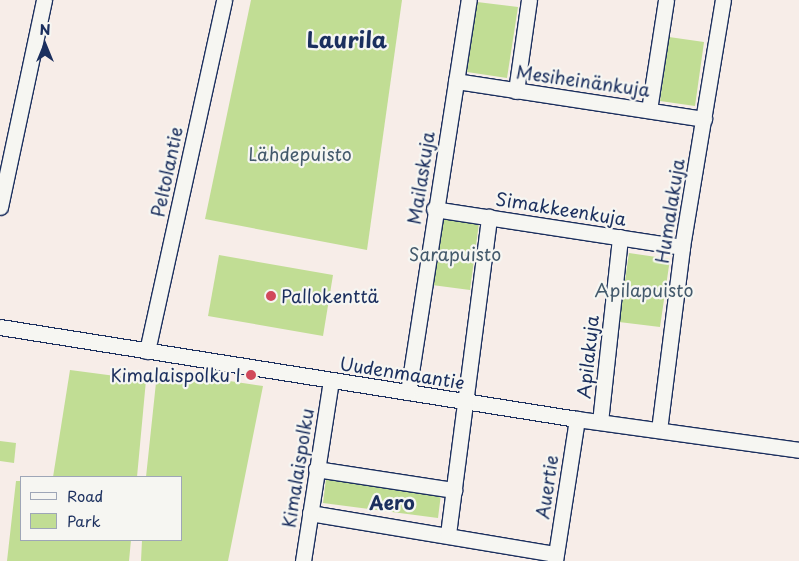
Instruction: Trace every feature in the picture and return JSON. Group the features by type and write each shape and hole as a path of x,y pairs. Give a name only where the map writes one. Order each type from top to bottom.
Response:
{"street":[{"path":"0,207 44,0"},
{"name":"Peltolantie","path":"147,351 224,0"},
{"name":"Mailaskuja","path":"408,392 434,209 469,0"},
{"path":"516,91 529,0"},
{"path":"649,110 666,0"},
{"name":"Humalakuja","path":"659,430 682,247 723,0"},
{"name":"Mesiheinänkuja","path":"456,81 704,119"},
{"name":"Simakkeenkuja","path":"434,209 682,247"},
{"path":"448,534 489,217"},
{"name":"Apilakuja","path":"600,422 620,237"},
{"name":"Uudenmaantie","path":"0,327 577,419 799,450"},
{"name":"Kimalaispolku","path":"303,561 331,381"},
{"name":"Auertie","path":"556,557 577,419"},
{"path":"316,469 454,490"},
{"path":"310,512 448,534 556,557"}],"green space":[{"name":"Lähdepuisto","path":"251,0 402,0 367,250 205,219"},
{"path":"477,2 518,7 507,78 467,72"},
{"path":"669,37 704,42 695,106 660,101"},
{"name":"Sarapuisto","path":"440,218 479,223 470,290 432,285"},
{"name":"Apilapuisto","path":"629,253 670,259 660,327 619,322"},
{"name":"Pallokenttä","path":"219,255 333,275 323,336 208,316"},
{"path":"70,370 146,380 137,476 53,476"},
{"path":"163,371 263,386 228,561 141,561 142,541 182,541 182,476 146,476 157,373"},
{"path":"0,441 16,443 14,463 0,461"},
{"path":"326,479 441,494 438,518 323,503"},
{"path":"16,481 20,481 20,541 131,541 129,561 7,561"}],"place":[{"name":"Pallokenttä","path":"271,296"},
{"name":"Kimalaispolku I","path":"251,375"}],"district":[{"name":"Laurila","path":"347,39"},
{"name":"Aero","path":"392,503"}]}
